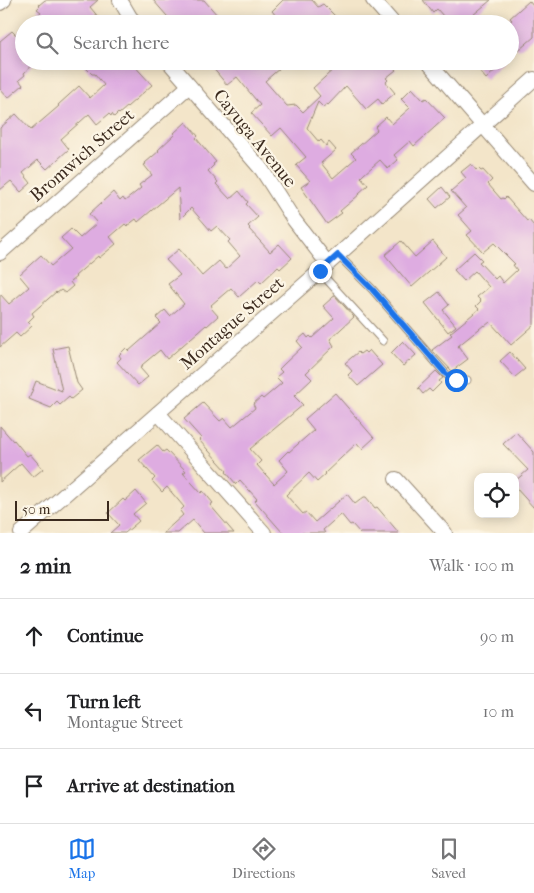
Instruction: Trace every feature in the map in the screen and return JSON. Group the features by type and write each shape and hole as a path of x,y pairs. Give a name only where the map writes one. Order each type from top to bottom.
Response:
{"street":[{"path":"0,4 4,0"},
{"path":"120,0 129,15"},
{"path":"373,0 386,15"},
{"name":"Cayuga Avenue","path":"176,70 262,170 294,220 329,263"},
{"path":"435,70 534,184"},
{"name":"Montague Street","path":"21,533 329,263 534,79"},
{"name":"Bromwich Street","path":"0,252 189,86"},
{"path":"158,413 264,533"},
{"path":"396,478 445,533"}],"lane":[{"path":"329,263 383,340"},
{"path":"329,263 372,289 446,374 456,380 467,380"}],"building":[{"path":"45,0 98,0 90,7 97,15 38,15 41,12 37,9"},
{"path":"153,0 204,0 217,15 166,15"},
{"path":"283,0 312,0 318,7 323,4 334,15 275,15 272,11"},
{"path":"423,0 491,0 473,15 442,15 437,9 433,13"},
{"path":"529,1 534,7 534,37 519,50 519,15 513,15"},
{"path":"12,31 15,34 15,70 27,70 19,80 23,85 8,98 0,89 0,41"},
{"path":"88,70 138,70 152,85 114,117 112,114 111,116 109,114 97,124 89,114 61,139 69,149 47,169 38,160 23,173 31,183 21,192 11,181 0,190 0,128 16,114 31,130 79,86 90,98 104,85 95,74"},
{"path":"214,70 278,70 265,81 287,106 296,105 303,112 320,96 313,88 333,70 396,70 386,78 388,80 386,82 395,93 382,104 378,99 366,109 346,86 328,105 323,107 318,102 307,128 319,142 321,140 326,146 329,142 336,150 321,163 333,178 356,158 351,153 377,130 375,127 386,117 392,124 410,108 401,99 412,88 423,100 426,98 445,118 414,146 410,141 394,155 398,160 388,169 380,160 364,174 361,177 368,185 340,211 342,213 327,224 301,187 310,181 296,165 306,157 281,128 272,136 251,113 260,105 237,77 227,85"},
{"path":"480,70 496,70 486,79"},
{"path":"186,122 198,136 196,138 216,162 208,171 218,182 216,184 230,199 239,191 248,202 246,204 258,217 248,226 249,229 270,252 279,244 292,258 280,269 278,267 261,283 258,280 239,297 231,288 211,305 211,308 218,316 207,326 167,359 160,350 142,365 140,368 148,377 138,385 117,362 121,358 119,355 126,348 129,351 161,323 156,318 165,310 170,316 184,304 168,284 180,275 166,260 179,249 202,276 219,261 226,269 240,256 228,242 230,240 217,226 211,231 191,208 180,219 178,188 138,222 136,219 127,226 125,224 110,237 116,244 99,258 98,256 75,276 70,282 73,286 65,293 61,290 56,292 32,313 34,316 28,322 32,326 20,337 16,333 0,347 0,294 9,304 29,287 19,275 41,255 51,266 71,249 61,238 71,229 80,238 97,223 89,214 113,192 120,201 123,198 125,201 141,188 139,185 152,175 144,165 145,163"},
{"path":"471,164 476,170 478,168 481,171 483,170 492,180 488,184 501,199 506,197 527,221 529,220 534,226 534,325 511,345 490,322 484,325 458,346 468,359 452,371 432,350 452,335 450,333 479,309 476,306 481,301 477,297 489,287 475,271 464,281 454,270 474,252 482,260 479,262 495,279 498,276 503,283 517,270 513,265 515,264 494,243 483,252 467,235 472,231 458,215 466,208 451,191 466,178 461,172"},
{"path":"442,187 450,197 437,208 429,199"},
{"path":"401,241 415,257 433,241 446,257 412,287 385,255"},
{"path":"439,292 449,305 443,310 456,326 448,332 425,303"},
{"path":"335,296 354,317 330,339 334,346 306,373 312,379 294,396 303,405 250,449 261,461 257,465 274,484 288,471 279,460 314,430 305,419 335,393 374,438 362,449 357,443 317,482 309,473 286,495 303,514 306,512 315,522 347,494 355,504 366,497 399,533 360,533 341,514 323,530 325,533 283,533 255,501 257,499 240,480 236,484 184,419 203,403 220,421 224,418 232,427 255,408 253,404 261,397 263,399 282,383 276,377 282,372 279,369 302,347 297,341 305,334 308,338 310,336 312,338 334,318 323,306"},
{"path":"403,341 416,355 403,366 391,353"},
{"path":"68,346 77,383 82,390 71,399 69,397 60,405 57,402 51,408 29,399 36,381 62,391 53,349"},
{"path":"369,350 382,365 358,386 348,375 352,371 345,363 358,352 360,354 364,351 366,353"},
{"path":"510,352 525,369 515,377 500,361"},
{"path":"436,371 443,378 439,381 441,383 432,392 429,389 423,394 418,388"},
{"path":"0,426 27,456 30,454 43,469 33,477 21,463 0,482"},
{"path":"516,432 534,452 534,508 519,491 519,478 528,470 503,444"},
{"path":"157,445 163,452 166,450 186,471 183,473 201,493 203,491 213,503 210,505 234,533 204,533 193,520 178,533 163,533 183,515 180,511 184,507 167,487 162,492 152,481 155,478 139,460"},
{"path":"136,491 146,503 133,514 139,521 125,533 110,533 119,525 108,513 123,499 125,501"}],"route":[{"path":"320,271 338,255 372,289 446,374 456,380"}]}
